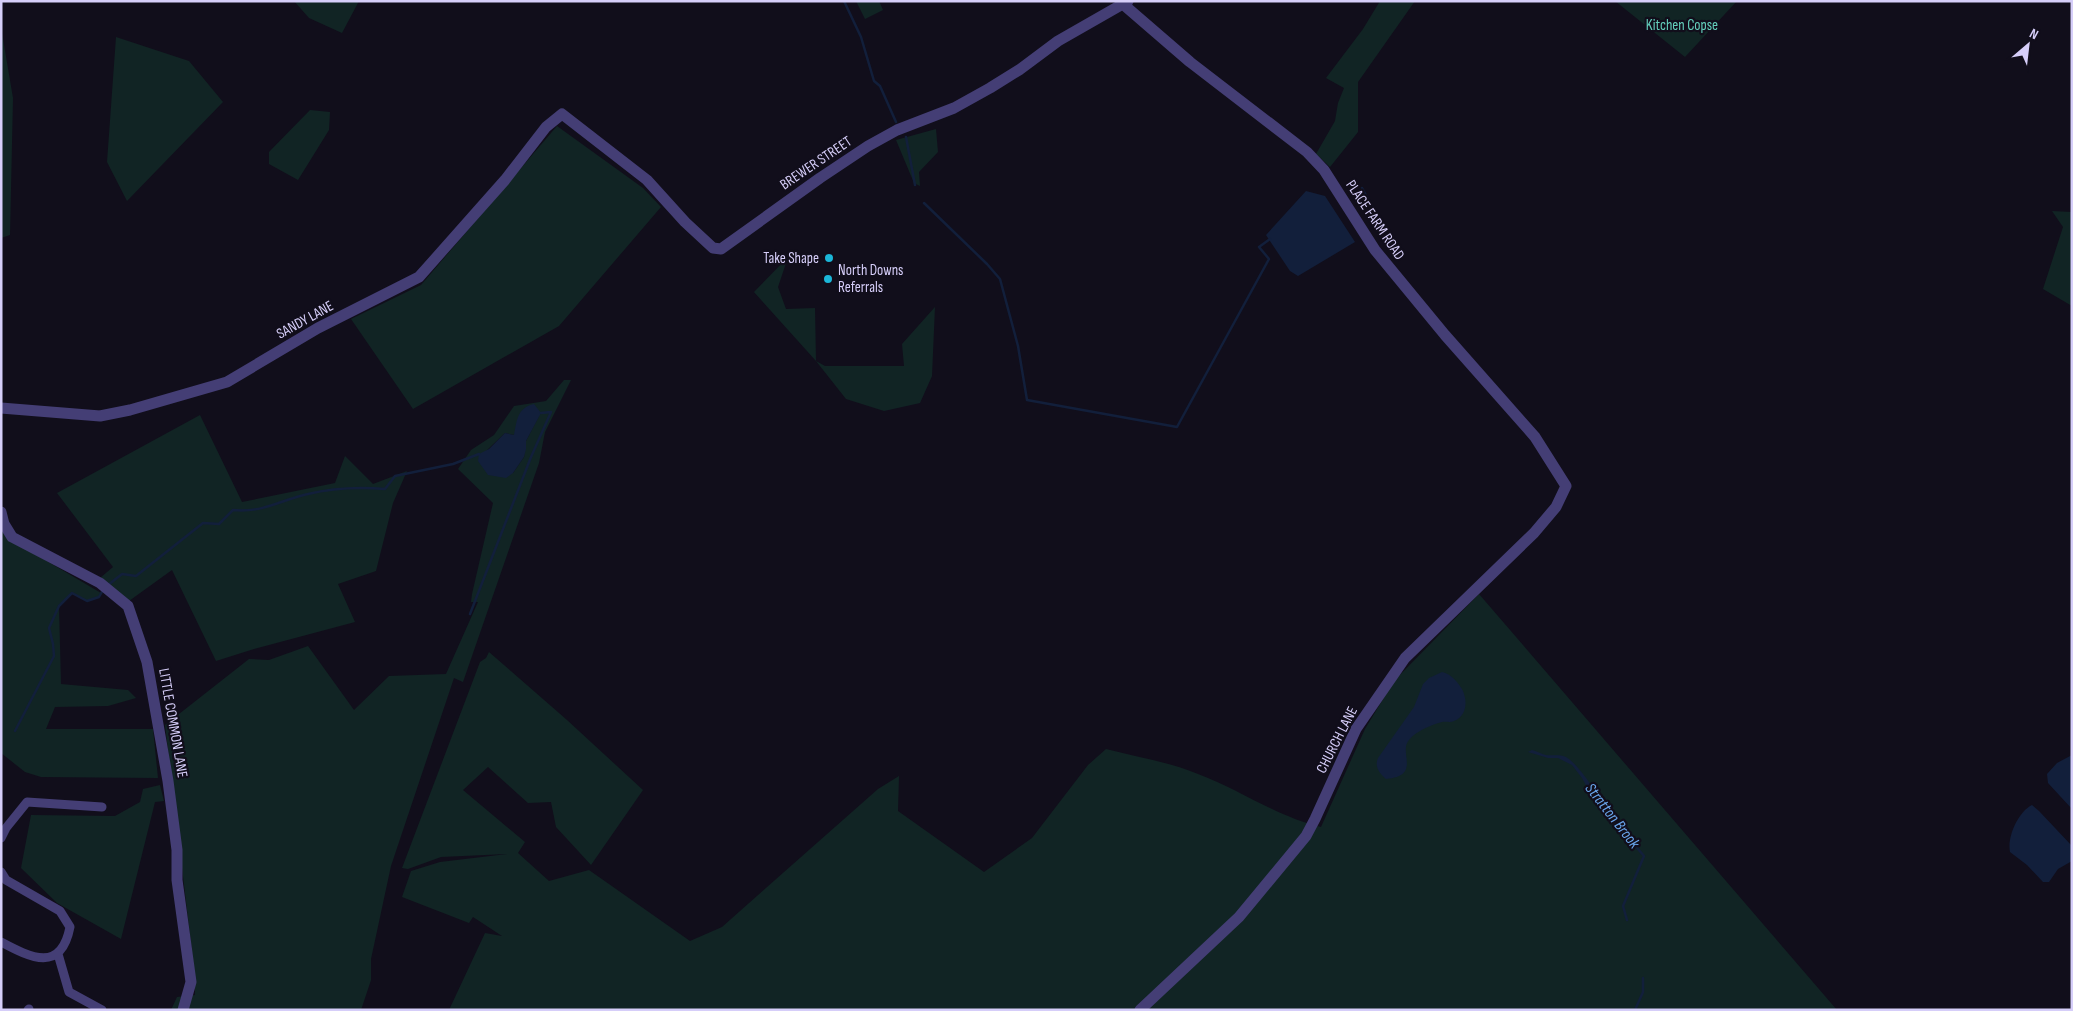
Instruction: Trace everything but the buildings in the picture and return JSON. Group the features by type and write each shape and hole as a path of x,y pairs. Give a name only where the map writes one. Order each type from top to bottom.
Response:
{"street":[{"name":"BREWER STREET","path":"554,119 562,114 565,116 646,180 685,222 714,248 720,249 868,146 897,130 954,108 1018,70 1058,41 1126,3"},
{"name":"PLACE FARM ROAD","path":"1126,3 1190,62 1307,152 1324,170 1375,250 1445,335 1535,437 1566,486"},
{"name":"SANDY LANE","path":"1,408 100,416 130,410 227,382 318,328 418,277 505,180 554,119"},
{"name":"CHURCH LANE","path":"1140,1010 1239,917 1306,836 1356,729 1405,658 1534,533 1556,507 1566,486"},
{"name":"LITTLE COMMON LANE","path":"1,512 4,524 12,537 100,583 128,606 147,662 168,781 177,850 177,880 191,982 183,1010"},
{"path":"1,838 6,828 27,802 102,807"},
{"path":"1,872 6,880 60,911 70,927 67,941 58,954 45,959 26,955 1,942"},
{"path":"58,954 69,992 102,1010"}],"green space":[{"path":"294,1 359,1 342,33 309,18"},
{"path":"856,1 879,1 883,10 865,19"},
{"path":"1380,1 1415,1 1358,82 1358,132 1330,167 1316,154 1335,121 1338,103 1344,88 1326,78 1363,29"},
{"name":"Kitchen Copse","path":"1615,1 1737,1 1685,57"},
{"path":"1,27 13,98 10,235 1,238"},
{"path":"116,37 189,61 223,102 127,201 107,162"},
{"path":"310,110 330,112 329,130 298,180 269,164 269,152"},
{"path":"557,126 643,188 661,207 559,326 413,409 351,319 421,285"},
{"path":"936,129 938,152 919,172 920,186 914,183 896,140"},
{"path":"2052,211 2072,212 2072,306 2043,289 2063,227"},
{"path":"788,257 778,287 786,309 815,308 816,361 754,292"},
{"path":"935,307 932,376 920,403 884,411 846,399 816,361 825,366 904,366 902,344"},
{"path":"564,380 571,380 545,432 539,463 463,682 454,678 391,866 371,959 371,980 361,1010 171,1010 177,997 195,995 195,977 165,725 249,659 269,660 308,646 354,710 389,676 446,674 478,602 471,602 472,594 493,503 458,469 471,450 494,435 514,406 546,401","holes":["539,416 526,441 524,457 513,473 485,452 505,433 514,435"]},
{"path":"200,415 242,502 335,483 345,456 373,484 407,471 393,503 376,571 338,584 355,622 216,661 172,570 129,601 100,578 113,567 57,493"},
{"path":"1,530 13,541 101,593 99,597 87,601 72,593 59,606 61,684 128,690 136,698 108,706 55,707 46,729 153,729 158,778 41,777 25,772 1,753"},
{"path":"1479,594 1837,1010 449,1010 485,933 502,936 473,917 469,923 402,897 411,871 440,862 507,854 441,857 408,869 402,868 480,662 486,658 489,652 643,790 591,865 556,827 551,802 528,803 488,767 463,790 525,842 518,853 549,881 589,870 690,941 722,927 878,789 899,776 898,811 984,872 1032,838 1088,765 1106,749 1187,770 1213,780 1289,817 1321,827 1365,729 1394,681"},
{"path":"160,785 164,801 155,802 121,939 57,903 21,868 31,815 115,816 140,802 143,789"}],"water":[{"path":"1306,191 1325,196 1355,242 1298,276 1290,271 1266,235"},
{"path":"534,404 541,413 526,441 524,457 513,473 506,478 488,475 478,461 479,454 489,449 505,433 514,435 519,415 524,408"},
{"path":"1442,672 1453,678 1462,689 1466,703 1464,712 1454,721 1433,725 1412,737 1406,745 1406,769 1397,777 1386,779 1377,767 1378,758 1414,707 1423,684 1429,678"},
{"path":"1532,750 1546,755 1563,756 1571,761 1583,773 1594,790 1602,811 1600,811 1582,778 1572,765 1558,758 1548,758 1528,752"},
{"path":"2072,755 2072,809 2048,783 2047,774 2057,763"},
{"path":"2032,805 2072,846 2072,861 2058,869 2049,882 2043,882 2027,865 2010,852 2010,839 2018,819"}],"waterway":[{"path":"844,1 861,37 874,81 880,86 896,122"},
{"path":"906,137 915,185"},
{"path":"1362,188 1376,214 1380,234"},
{"path":"924,203 1000,279 1018,346 1027,400 1177,427 1269,259 1259,247 1270,239"},
{"path":"470,614 531,457 551,412 541,413"},
{"path":"108,585 122,574 136,576 203,523 219,524 233,510 254,510 327,490 385,489 395,476 453,464 479,454"},
{"path":"15,731 54,656 49,628 59,606 72,593 87,601 99,597 103,590"},
{"name":"Stratton Brook","path":"1602,807 1644,856 1623,906 1627,920"},
{"name":"Stratton Brook","path":"1635,1010 1643,992 1643,978"}],"place":[{"name":"Take Shape","path":"829,258"},
{"name":"North Downs Referrals","path":"828,279"}]}
